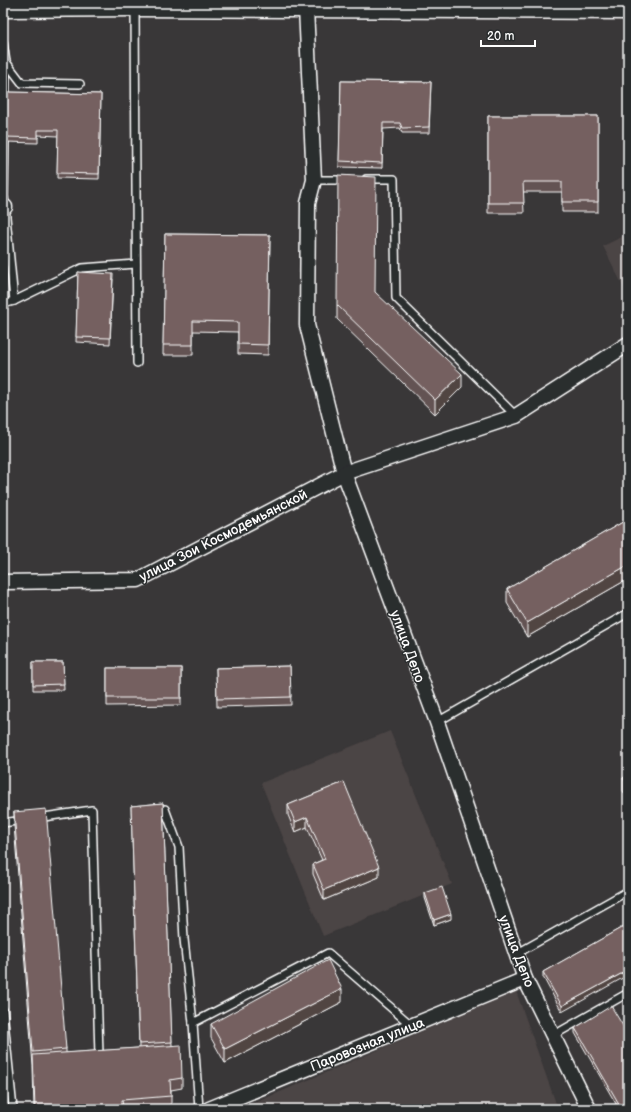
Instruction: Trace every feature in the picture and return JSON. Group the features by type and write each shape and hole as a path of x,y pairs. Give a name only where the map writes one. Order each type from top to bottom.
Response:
{"main road":[{"path":"3,7 135,6 628,9"}],"street":[{"name":"улица Депо","path":"306,8 314,180 308,203 307,325 344,473 437,722 525,979 590,1109"},
{"path":"344,473 516,416 628,344"},
{"name":"улица Зои Космодемьянской","path":"3,582 138,580 344,473"},
{"name":"Паровозная улица","path":"209,1109 525,979"}],"lane":[{"path":"135,6 137,363"},
{"path":"3,42 6,62 4,207 14,301"},
{"path":"6,62 22,83 80,84"},
{"path":"314,180 394,179 396,298 516,416"},
{"path":"3,304 14,301 82,268 136,264"},
{"path":"437,722 628,613"},
{"path":"3,823 92,810 99,1055"},
{"path":"166,810 179,847 184,939 193,1023 199,1109"},
{"path":"516,954 628,891"},
{"path":"193,1023 328,954 412,1025"},
{"path":"554,1035 627,995"},
{"path":"3,1010 13,1109"}],"shaded area":[{"path":"628,234 628,296 603,246"},
{"path":"390,731 452,884 323,936 261,783"},
{"path":"516,991 558,1109 240,1109"}],"building":[{"path":"341,81 431,82 429,127 402,128 400,123 383,123 382,163 339,161"},
{"path":"7,92 101,94 99,174 57,173 58,130 38,130 38,138 6,137"},
{"path":"488,116 598,116 598,202 562,202 562,182 523,182 524,203 488,203"},
{"path":"338,175 376,177 375,292 462,374 435,400 337,305"},
{"path":"165,234 270,235 268,345 238,344 238,322 193,321 193,345 163,345"},
{"path":"78,272 113,274 110,338 76,337"},
{"path":"628,519 628,565 527,623 507,589"},
{"path":"33,662 63,662 64,684 33,685"},
{"path":"290,666 291,697 217,699 216,668"},
{"path":"107,668 181,668 181,698 107,698"},
{"path":"628,775 628,785 623,778"},
{"path":"344,782 379,867 324,890 313,864 325,859 307,817 295,822 288,805"},
{"path":"163,803 172,1042 139,1044 131,806"},
{"path":"46,809 66,1049 33,1052 14,812"},
{"path":"442,887 451,914 434,920 425,893"},
{"path":"628,924 628,970 562,1006 543,972"},
{"path":"328,960 342,989 225,1049 211,1024"},
{"path":"611,1006 628,1034 628,1109 622,1109 575,1028"},
{"path":"181,1045 182,1078 170,1080 171,1096 122,1100 123,1109 35,1109 33,1055"}]}
